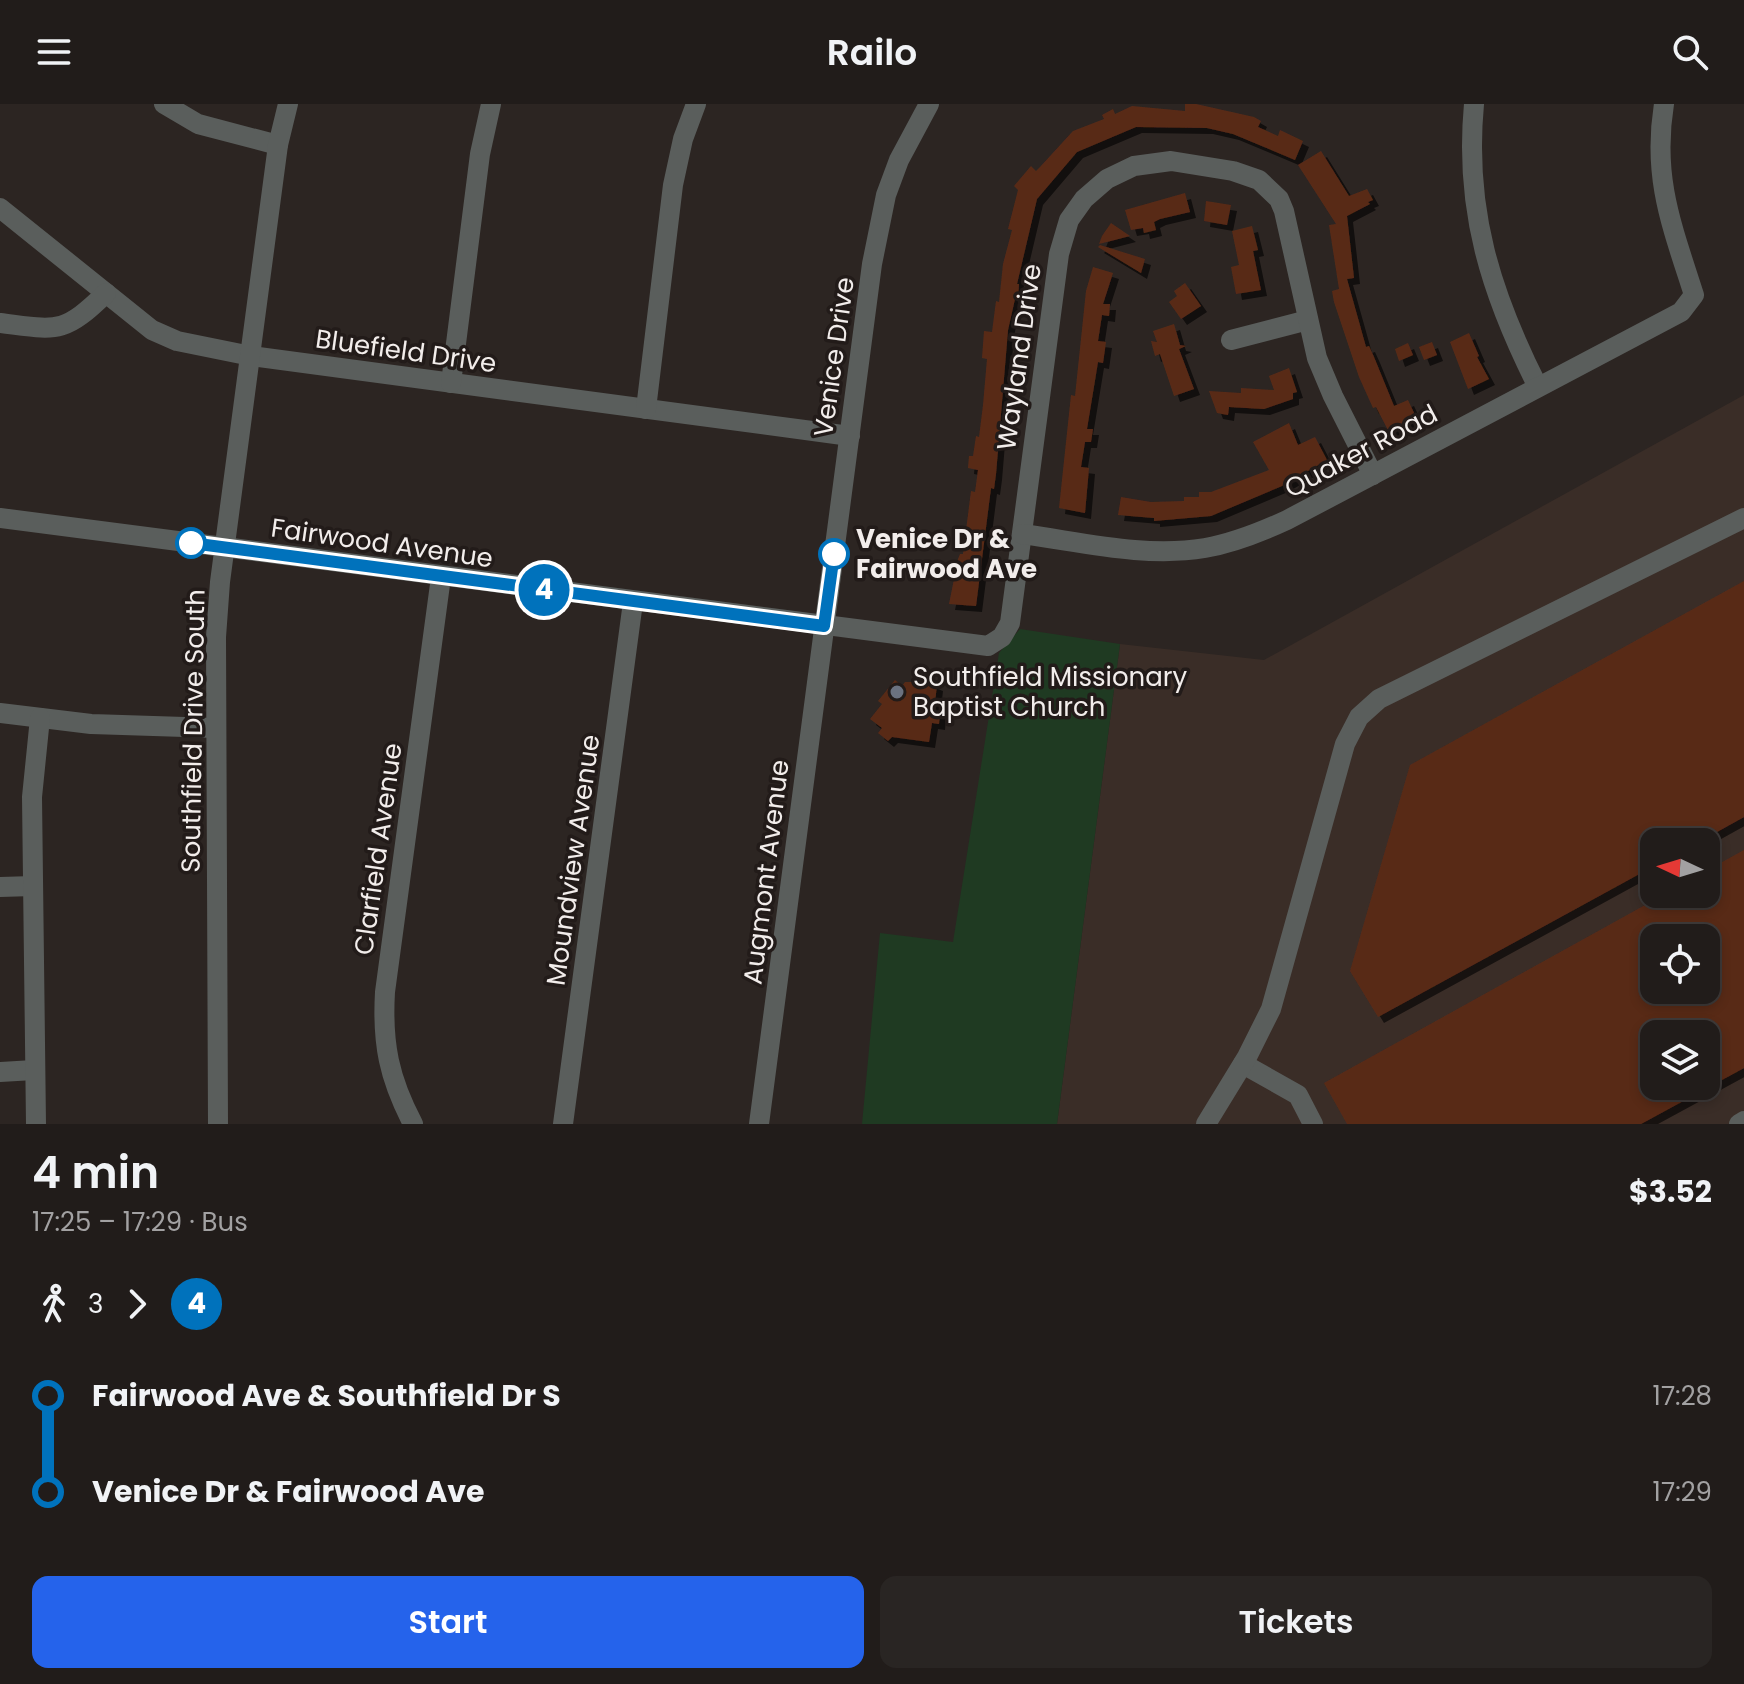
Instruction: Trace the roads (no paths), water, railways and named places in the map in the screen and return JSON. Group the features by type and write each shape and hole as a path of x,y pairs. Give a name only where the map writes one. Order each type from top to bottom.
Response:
{"street":[{"path":"164,104 198,124 226,134 278,145"},
{"name":"Southfield Drive South","path":"218,1124 216,637 278,145 288,104"},
{"path":"451,383 480,154 491,104"},
{"path":"646,409 673,185 683,139 696,104"},
{"name":"Venice Drive","path":"824,626 872,264 886,195 899,160 929,104"},
{"path":"1474,104 1472,182 1483,251 1503,312 1538,387"},
{"name":"Quaker Road","path":"1022,534 1136,550 1185,550 1231,542 1273,526 1373,475 1681,312 1694,295 1663,192 1659,166 1664,104"},
{"name":"Wayland Drive","path":"996,643 1010,623 1059,254 1069,220 1089,194 1120,171 1150,162 1194,164 1259,180 1279,199 1289,225 1317,358 1373,475"},
{"name":"Bluefield Drive","path":"0,208 163,337 251,356 850,436"},
{"path":"0,323 44,328 63,326 81,318 106,293"},
{"path":"1231,340 1308,320"},
{"name":"Fairwood Avenue","path":"0,518 971,645 996,643"},
{"path":"1206,1124 1243,1064 1271,1009 1345,744 1359,717 1379,699 1744,518"},
{"name":"Clarfield Avenue","path":"413,1124 396,1086 386,1051 385,992 441,577"},
{"name":"Moundview Avenue","path":"563,1124 633,602"},
{"name":"Augmont Avenue","path":"759,1124 824,626"},
{"path":"0,713 140,727 216,728"},
{"path":"36,1124 32,797 40,718"},
{"path":"0,887 33,886"},
{"path":"1243,1064 1298,1095 1313,1124"},
{"path":"0,1072 34,1070"}],"place":[{"name":"Venice Dr & Fairwood Ave","path":"834,554"},
{"name":"Southfield Missionary Baptist Church","path":"897,692"}]}
